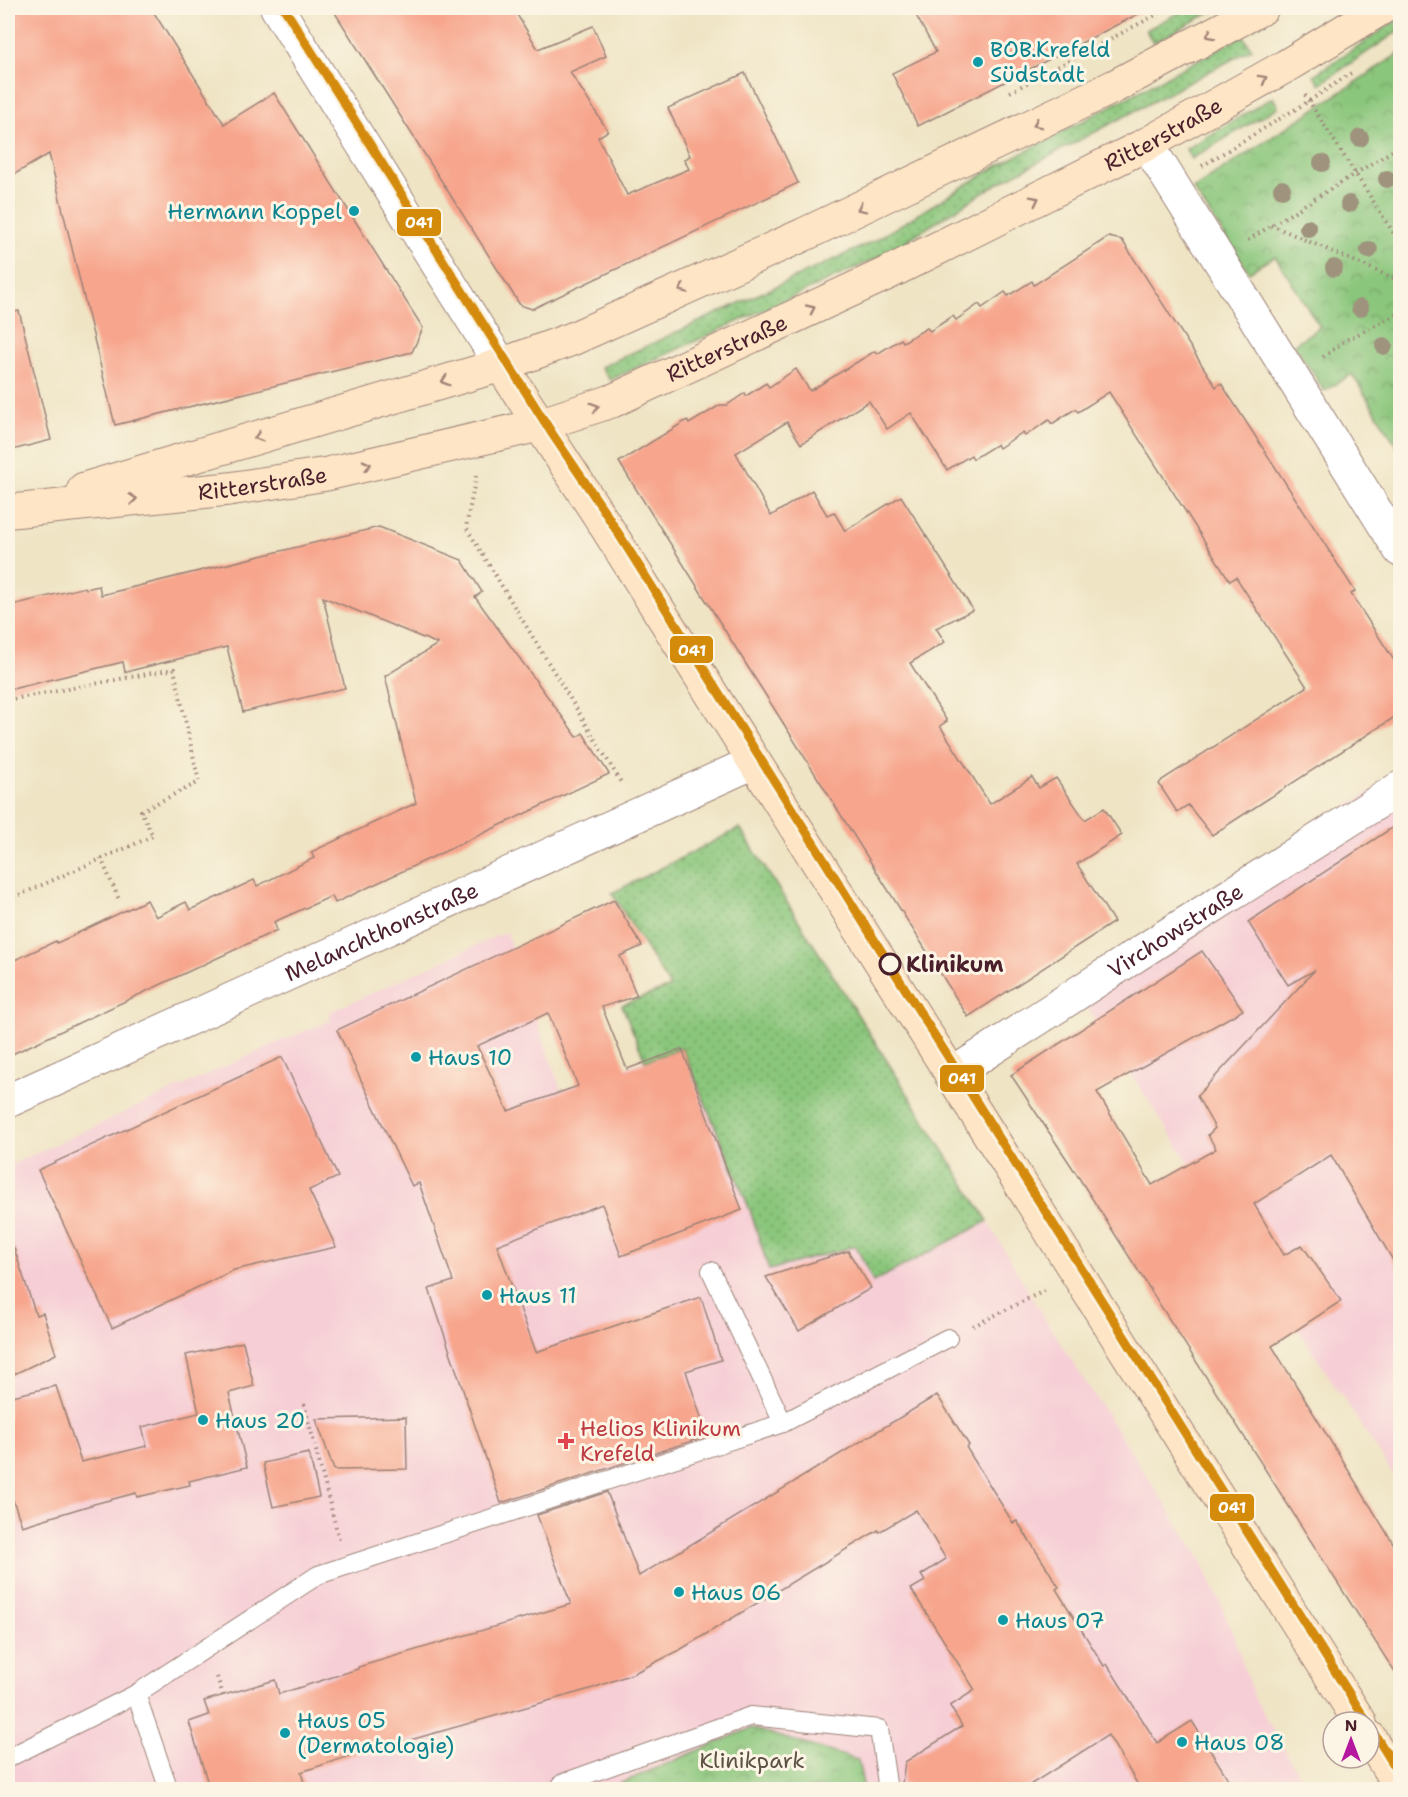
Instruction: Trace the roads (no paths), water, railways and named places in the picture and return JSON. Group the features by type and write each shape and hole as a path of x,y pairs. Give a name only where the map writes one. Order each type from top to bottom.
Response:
{"main road":[{"name":"Ritterstraße","path":"10,512 501,365 572,339 804,235 1115,86 1262,8"},
{"name":"Ritterstraße","path":"10,512 229,489 327,474 539,425 612,401 888,273 1147,144 1286,66 1376,9"},
{"path":"501,365 600,517 1352,1710"},
{"path":"1381,1756 1401,1787"}],"street":[{"path":"278,8 501,365"},
{"path":"1147,144 1401,550"},
{"name":"Melanchthonstraße","path":"8,1101 754,762"},
{"name":"Virchowstraße","path":"951,1075 1401,788"}],"lane":[{"path":"711,1271 783,1423"},
{"path":"8,1758 136,1694 318,1575 783,1423 948,1338"},
{"path":"136,1694 169,1790"},
{"path":"558,1790 563,1783 751,1716 879,1730 888,1790"}],"place":[{"name":"BOB.Krefeld Südstadt","path":"978,62"},
{"name":"Hermann Koppel","path":"354,211"},
{"name":"Klinikum","path":"890,964"},
{"name":"Haus 10","path":"416,1057"},
{"name":"Haus 11","path":"487,1295"},
{"name":"Haus 20","path":"203,1420"},
{"name":"Helios Klinikum Krefeld","path":"566,1441"},
{"name":"Haus 06","path":"679,1592"},
{"name":"Haus 07","path":"1003,1620"},
{"name":"Haus 05 (Dermatologie)","path":"285,1733"},
{"name":"Haus 08","path":"1182,1742"}],"park label":[{"name":"Klinikpark","path":"752,1760"}]}
